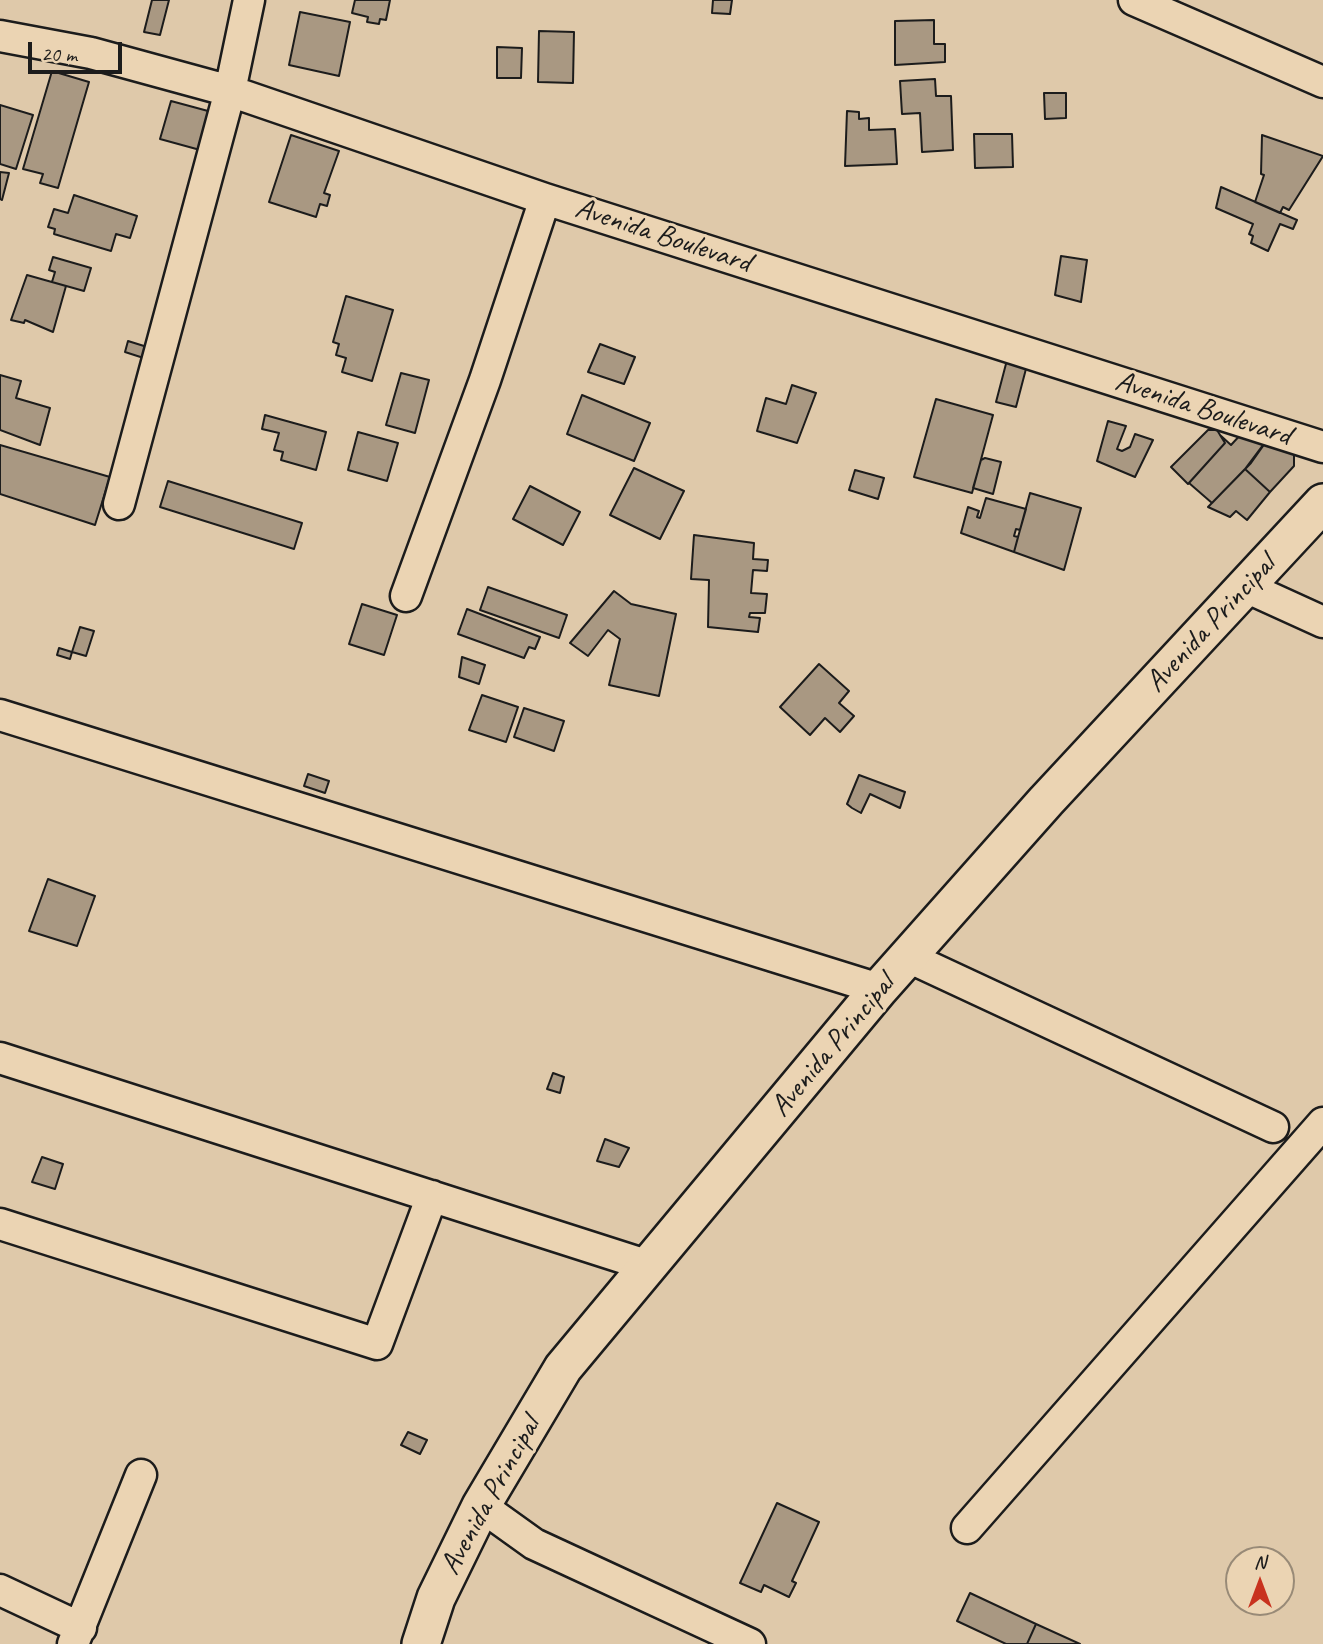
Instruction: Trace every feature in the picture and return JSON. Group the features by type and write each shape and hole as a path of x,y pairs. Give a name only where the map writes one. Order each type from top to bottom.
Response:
{"street":[{"path":"120,504 230,91 249,0"},
{"path":"1134,0 1323,82"},
{"name":"Avenida Boulevard","path":"0,36 91,53 230,91 545,199 1323,447"},
{"path":"406,596 485,380 545,199"},
{"name":"Avenida Principal","path":"421,1644 436,1598 481,1506 563,1368 879,989 1046,801 1323,503"},
{"path":"1246,587 1323,622"},
{"path":"0,715 879,989"},
{"path":"908,957 1273,1127"},
{"path":"0,1058 649,1266"},
{"path":"967,1528 1323,1124"},
{"path":"0,1224 377,1344 432,1196"},
{"path":"0,1590 77,1636 141,1475"},
{"path":"481,1506 534,1544 750,1644"}],"building":[{"path":"152,0 169,0 160,35 144,32"},
{"path":"355,0 390,0 386,20 380,19 379,24 367,22 368,17 352,13"},
{"path":"713,0 732,0 730,14 712,13"},
{"path":"300,12 350,22 339,76 289,65"},
{"path":"934,20 934,44 945,44 945,62 895,65 895,21"},
{"path":"539,31 574,32 573,83 538,82"},
{"path":"497,47 522,48 521,78 497,78"},
{"path":"52,71 89,82 58,188 40,183 43,174 23,169"},
{"path":"935,79 936,96 951,96 953,150 922,152 920,113 902,114 900,81"},
{"path":"1044,93 1066,93 1066,118 1045,119"},
{"path":"171,101 234,118 222,156 160,139"},
{"path":"0,105 33,115 16,169 0,164"},
{"path":"847,111 859,112 859,119 869,118 869,130 895,129 897,164 845,166"},
{"path":"974,134 1012,134 1013,167 975,168"},
{"path":"291,135 339,151 324,193 330,195 327,206 320,204 316,217 269,202"},
{"path":"1262,135 1323,156 1289,210 1283,207 1280,213 1255,202 1264,175 1261,174"},
{"path":"0,172 9,173 2,200 0,199"},
{"path":"1221,187 1297,220 1293,229 1280,224 1268,251 1251,243 1253,236 1249,234 1253,224 1216,208"},
{"path":"74,195 137,216 130,238 116,234 111,251 54,234 55,229 48,227 54,209 68,213"},
{"path":"1061,256 1087,260 1081,302 1055,295"},
{"path":"53,257 91,268 84,291 52,282 55,272 49,270"},
{"path":"27,275 66,286 53,332 25,320 24,323 11,320"},
{"path":"346,296 393,310 372,381 342,372 346,358 336,355 339,344 333,342"},
{"path":"128,341 160,351 156,362 125,352"},
{"path":"600,344 635,357 624,384 588,372"},
{"path":"1007,360 1027,365 1016,407 996,402"},
{"path":"401,373 429,380 415,433 386,425"},
{"path":"0,375 21,381 16,398 50,408 40,445 0,430"},
{"path":"792,385 816,393 797,443 757,431 766,398 786,404"},
{"path":"582,395 650,423 634,461 567,434"},
{"path":"936,399 993,415 972,493 914,477"},
{"path":"265,415 326,432 316,470 281,460 283,452 274,450 279,433 262,429"},
{"path":"1108,421 1126,426 1117,449 1122,451 1130,447 1135,434 1153,440 1135,477 1097,461"},
{"path":"1208,430 1217,430 1225,443 1188,484 1171,467"},
{"path":"1244,431 1268,439 1251,463 1212,503 1189,483 1225,443 1220,435 1231,445"},
{"path":"358,432 398,443 387,481 348,470"},
{"path":"1269,437 1294,446 1294,466 1270,492 1245,469"},
{"path":"0,445 110,477 95,525 0,494"},
{"path":"985,458 1001,462 993,494 973,488 981,460"},
{"path":"634,468 684,491 660,539 610,515"},
{"path":"1245,469 1270,492 1247,520 1236,511 1230,517 1208,507"},
{"path":"855,470 884,478 878,499 849,490"},
{"path":"168,481 302,523 294,549 160,507"},
{"path":"530,486 580,512 563,545 513,519"},
{"path":"1030,493 1081,508 1064,570 1014,552"},
{"path":"986,498 1026,509 1020,530 1016,529 1014,536 1018,537 1014,552 961,533 968,507 979,511 977,517 980,518"},
{"path":"694,535 754,543 753,559 768,560 767,571 753,570 751,593 767,594 765,613 750,613 749,617 760,618 758,632 708,627 709,580 691,579"},
{"path":"488,587 567,615 559,638 480,610"},
{"path":"614,591 631,604 676,614 659,696 609,685 620,639 608,630 588,656 570,643"},
{"path":"362,604 397,615 384,655 349,644"},
{"path":"467,609 540,637 535,649 529,647 524,658 458,634"},
{"path":"80,627 94,631 86,656 72,652"},
{"path":"59,648 72,652 70,659 57,655"},
{"path":"462,657 485,665 479,684 459,677"},
{"path":"819,664 849,691 839,703 854,716 840,732 825,718 810,735 780,707"},
{"path":"482,695 518,707 506,742 469,730"},
{"path":"524,708 564,721 554,751 514,737"},
{"path":"308,774 329,781 325,793 304,786"},
{"path":"859,775 905,792 900,808 870,794 861,813 847,804"},
{"path":"48,879 95,896 77,946 29,931"},
{"path":"553,1073 564,1077 560,1093 547,1089"},
{"path":"605,1139 629,1148 619,1167 597,1161"},
{"path":"42,1157 63,1164 55,1189 32,1182"},
{"path":"408,1432 427,1440 420,1454 401,1445"},
{"path":"777,1503 819,1522 792,1581 796,1583 789,1597 764,1585 761,1592 740,1583"},
{"path":"970,1593 1036,1624 1027,1644 1006,1644 957,1621"},
{"path":"1036,1624 1080,1644 1027,1644"}]}
